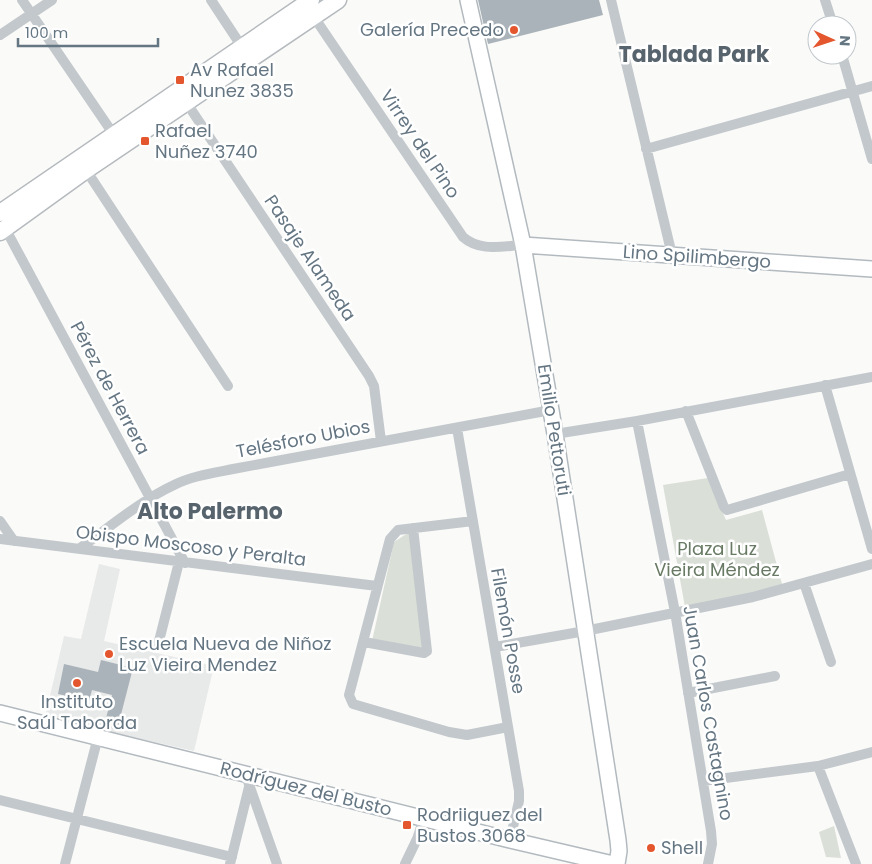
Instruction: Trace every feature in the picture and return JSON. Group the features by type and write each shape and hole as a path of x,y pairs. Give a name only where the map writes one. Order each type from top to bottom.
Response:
{"main road":[{"path":"2,224 114,135 312,0"},
{"path":"2,224 86,170 338,0"},
{"name":"Emilio Pettoruti","path":"468,0 522,245 551,410 618,840 617,864"},
{"name":"Lino Spilimbergo","path":"522,245 872,269"},
{"name":"Rodríguez del Busto","path":"0,713 98,737 248,779 424,818 613,864"}],"street":[{"path":"22,0 114,135"},
{"path":"0,35 52,0"},
{"path":"211,0 242,47"},
{"path":"611,0 672,255"},
{"path":"825,0 830,15"},
{"name":"Virrey del Pino","path":"314,17 464,237 470,243 478,246 522,245"},
{"path":"845,65 872,159"},
{"path":"646,149 872,86"},
{"name":"Pasaje Alameda","path":"186,102 369,376 374,386 381,441"},
{"path":"86,170 228,386"},
{"name":"Pérez de Herrera","path":"2,224 150,498 182,562"},
{"path":"555,434 637,421 872,377"},
{"path":"825,385 872,549"},
{"name":"Telésforo Ubios","path":"80,548 150,498 174,485 210,474 551,410"},
{"path":"686,411 724,507 727,510 850,474"},
{"name":"Juan Carlos Castagnino","path":"637,421 675,612 703,780 712,839 708,864"},
{"name":"Filemón Posse","path":"457,428 495,647 519,801 510,840"},
{"path":"0,521 14,541"},
{"path":"473,521 398,530 394,533 390,539 349,695 353,704 449,732 467,735 508,727"},
{"path":"364,642 424,653 427,651 413,528"},
{"name":"Obispo Moscoso y Peralta","path":"0,539 377,586"},
{"path":"158,645 182,562"},
{"path":"495,647 586,631 753,597 872,564"},
{"path":"804,583 831,662"},
{"path":"688,693 776,676"},
{"path":"65,864 98,737"},
{"path":"703,780 818,766 872,752"},
{"path":"818,766 856,864"},
{"path":"0,800 231,861 248,779"},
{"path":"248,779 277,864"},
{"path":"406,864 424,818"}],"shaded area":[{"name":"Escuela Nueva de Niñoz Luz Vieira Mendez","path":"99,564 120,569 104,641 214,666 194,751 45,717 64,636 81,639"}],"green space":[{"name":"Plaza Luz Vieira Méndez","path":"708,478 726,520 762,510 782,584 762,591 685,607 663,485"},
{"path":"411,531 422,648 372,641 394,542"},
{"path":"834,826 841,858 826,857 819,832"}],"building":[{"name":"Galería Precedo","path":"478,0 599,0 603,15 488,44"},
{"path":"101,660 133,668 117,730 104,726 112,695 92,690 89,701 58,694 64,664 98,672"}],"place":[{"name":"Galería Precedo","path":"514,30"},
{"name":"Av Rafael Nunez 3835","path":"180,80"},
{"name":"Rafael Nuñez 3740","path":"145,141"},
{"name":"Escuela Nueva de Niñoz Luz Vieira Mendez","path":"109,654"},
{"name":"Instituto Saúl Taborda","path":"77,683"},
{"name":"Rodriiguez del Bustos 3068","path":"407,825"},
{"name":"Shell","path":"651,848"}],"district":[{"name":"Tablada Park","path":"694,54"},
{"name":"Alto Palermo","path":"210,511"}]}
